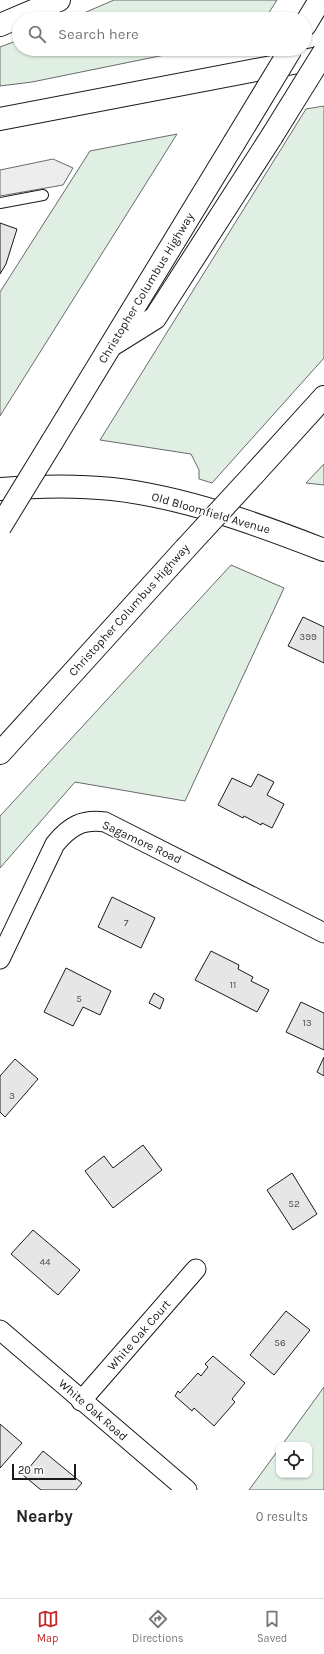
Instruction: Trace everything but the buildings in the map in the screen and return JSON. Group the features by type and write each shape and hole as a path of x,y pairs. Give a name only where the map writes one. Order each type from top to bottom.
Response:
{"main road":[{"path":"31,12 59,0"},
{"path":"312,13 320,0"},
{"path":"0,25 12,20"},
{"path":"111,346 155,318 324,52"},
{"name":"Christopher Columbus Highway","path":"0,527 287,56"},
{"path":"0,119 324,58"},
{"name":"Christopher Columbus Highway","path":"0,752 324,397"},
{"name":"Old Bloomfield Avenue","path":"0,489 46,486 112,489 146,495 190,505 278,532 324,550"}],"street":[{"name":"Sagamore Road","path":"0,959 55,844 64,833 77,825 91,820 106,822 324,933"},
{"name":"White Oak Court","path":"81,1401 196,1269"},
{"name":"White Oak Road","path":"0,1330 81,1401 187,1490"}],"lane":[{"path":"0,203 43,195"}],"green space":[{"path":"114,0 277,0 269,12 86,12"},
{"path":"12,43 12,56 160,56 32,82 0,86 0,47"},
{"path":"324,106 324,358 212,483 199,479 199,470 191,454 100,440 306,109"},
{"path":"177,134 0,416 0,292 90,151"},
{"path":"324,464 324,485 306,483"},
{"path":"231,565 284,588 185,801 75,782 0,868 0,816"},
{"path":"324,1387 324,1490 249,1490 276,1453 276,1478 312,1478 312,1442 284,1442"}],"shaded area":[{"path":"53,159 73,168 63,185 0,196 0,170"}]}
